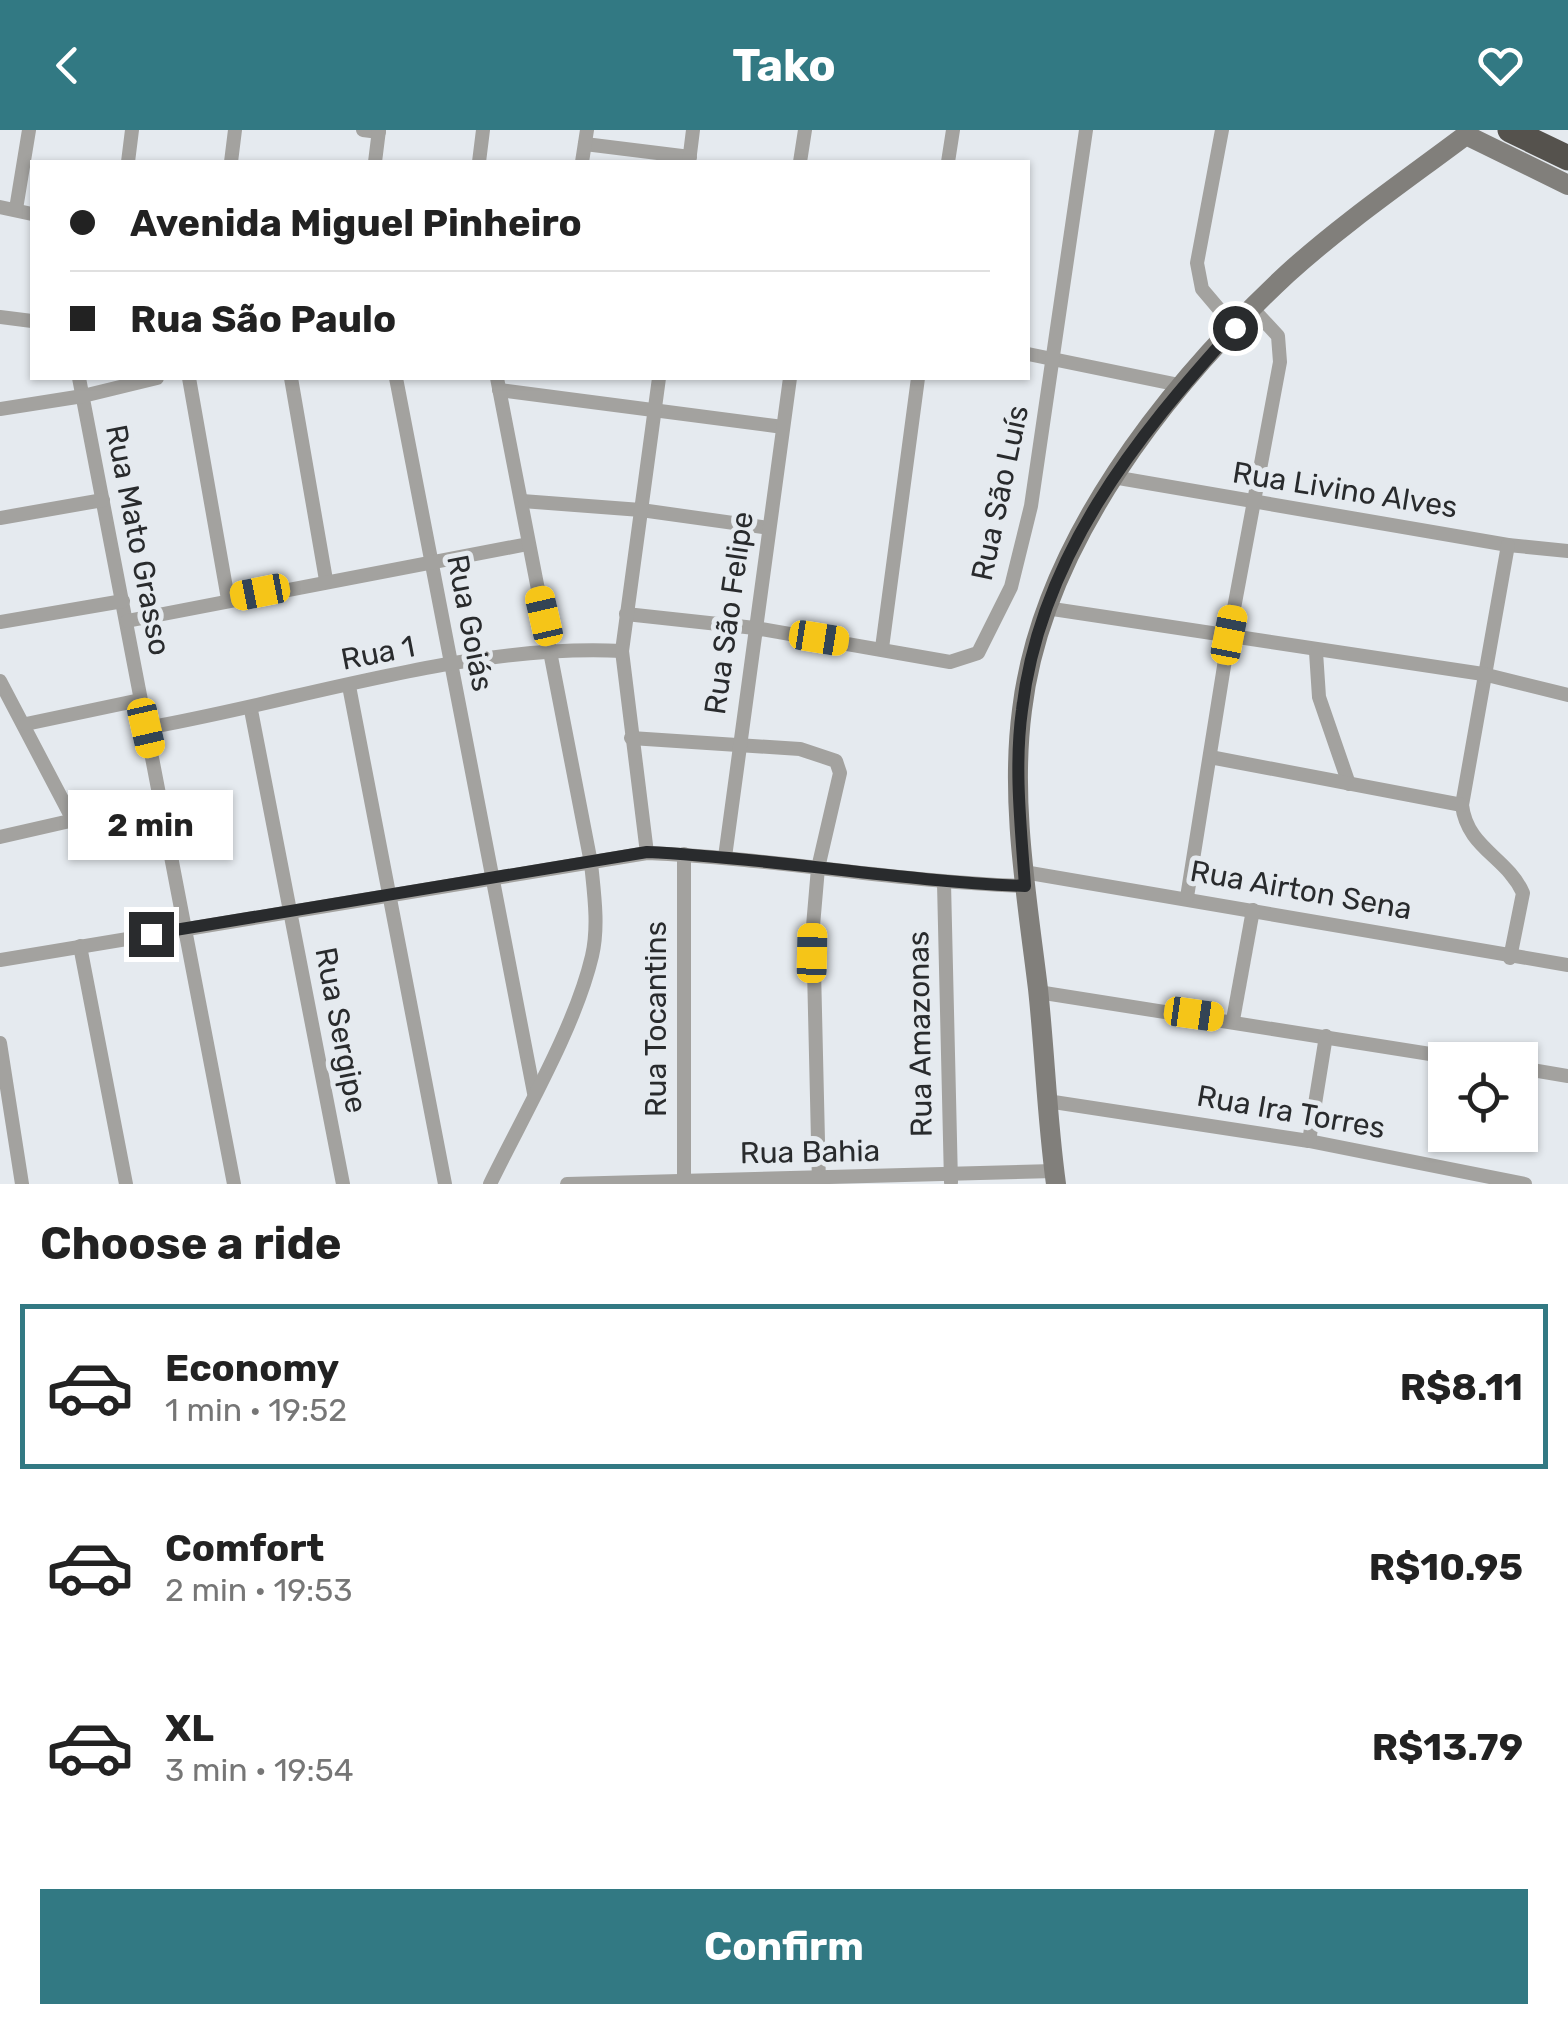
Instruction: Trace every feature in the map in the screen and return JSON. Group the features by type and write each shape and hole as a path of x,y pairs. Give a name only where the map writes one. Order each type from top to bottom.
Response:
{"highway":[{"path":"1510,130 1568,158"}],"street":[{"path":"8,208 29,130"},
{"path":"128,160 132,130"},
{"path":"231,160 236,130"},
{"path":"479,160 483,130"},
{"path":"586,137 690,160 693,130"},
{"path":"800,160 805,130"},
{"path":"948,160 953,130"},
{"name":"Rua São Luís","path":"882,648 950,662 978,654 1012,587 1032,506 1056,358 1086,130"},
{"path":"1222,130 1197,263 1202,289 1235,328"},
{"path":"374,131 375,160"},
{"path":"1055,1178 1024,879 1022,710 1046,608 1082,523 1184,386 1253,309 1288,274 1462,132 1568,185"},
{"path":"1188,897 1229,635 1280,350 1278,336 1253,309"},
{"path":"0,317 30,320"},
{"path":"1030,354 1184,386"},
{"name":"Rua Mato Grasso","path":"79,380 234,1184"},
{"path":"0,409 83,396 149,380"},
{"path":"188,380 228,599"},
{"path":"291,380 326,580"},
{"name":"Rua Goiás","path":"396,380 534,1093"},
{"path":"647,852 622,650 660,380"},
{"name":"Rua São Felipe","path":"726,856 790,380"},
{"path":"626,614 755,628 882,648 918,380"},
{"path":"490,1184 534,1093 592,956 595,910 591,863 552,651 498,384 783,427"},
{"name":"Rua Livino Alves","path":"1113,478 1508,545 1568,551"},
{"path":"0,518 103,500"},
{"path":"522,501 642,510 769,528"},
{"path":"127,621 528,544"},
{"path":"1508,545 1462,805 1472,836 1514,877 1523,892 1510,958"},
{"path":"0,622 123,601"},
{"path":"1046,608 1316,652 1483,674 1568,694"},
{"name":"Rua 1","path":"146,728 450,667 552,651 622,650"},
{"path":"1316,652 1319,697 1350,784"},
{"path":"0,681 26,724 73,820"},
{"path":"349,686 445,1184"},
{"path":"26,724 140,700"},
{"name":"Rua Sergipe","path":"250,710 343,1184"},
{"path":"632,738 738,748 800,749 831,755 840,773 818,868 812,1006 819,1182"},
{"path":"1210,757 1462,805"},
{"path":"0,837 162,800"},
{"name":"Rua Airton Sena","path":"0,960 647,852 726,856 944,883 1024,879 1188,897 1510,958 1568,965"},
{"name":"Rua Tocantins","path":"683,1182 684,854"},
{"name":"Rua Amazonas","path":"944,883 951,1180"},
{"path":"1233,1020 1252,910"},
{"path":"80,946 126,1184"},
{"path":"1038,992 1428,1053"},
{"path":"1310,1141 1326,1036"},
{"path":"0,1043 22,1184"},
{"path":"1538,1071 1568,1076"},
{"name":"Rua Ira Torres","path":"1046,1100 1310,1141 1497,1182 1525,1184"},
{"name":"Rua Bahia","path":"567,1184 1055,1178"}],"route":[{"path":"151,934 647,852 726,856 944,883 1025,886 1019,737 1029,667 1046,608 1082,523 1184,386 1235,328"}]}
